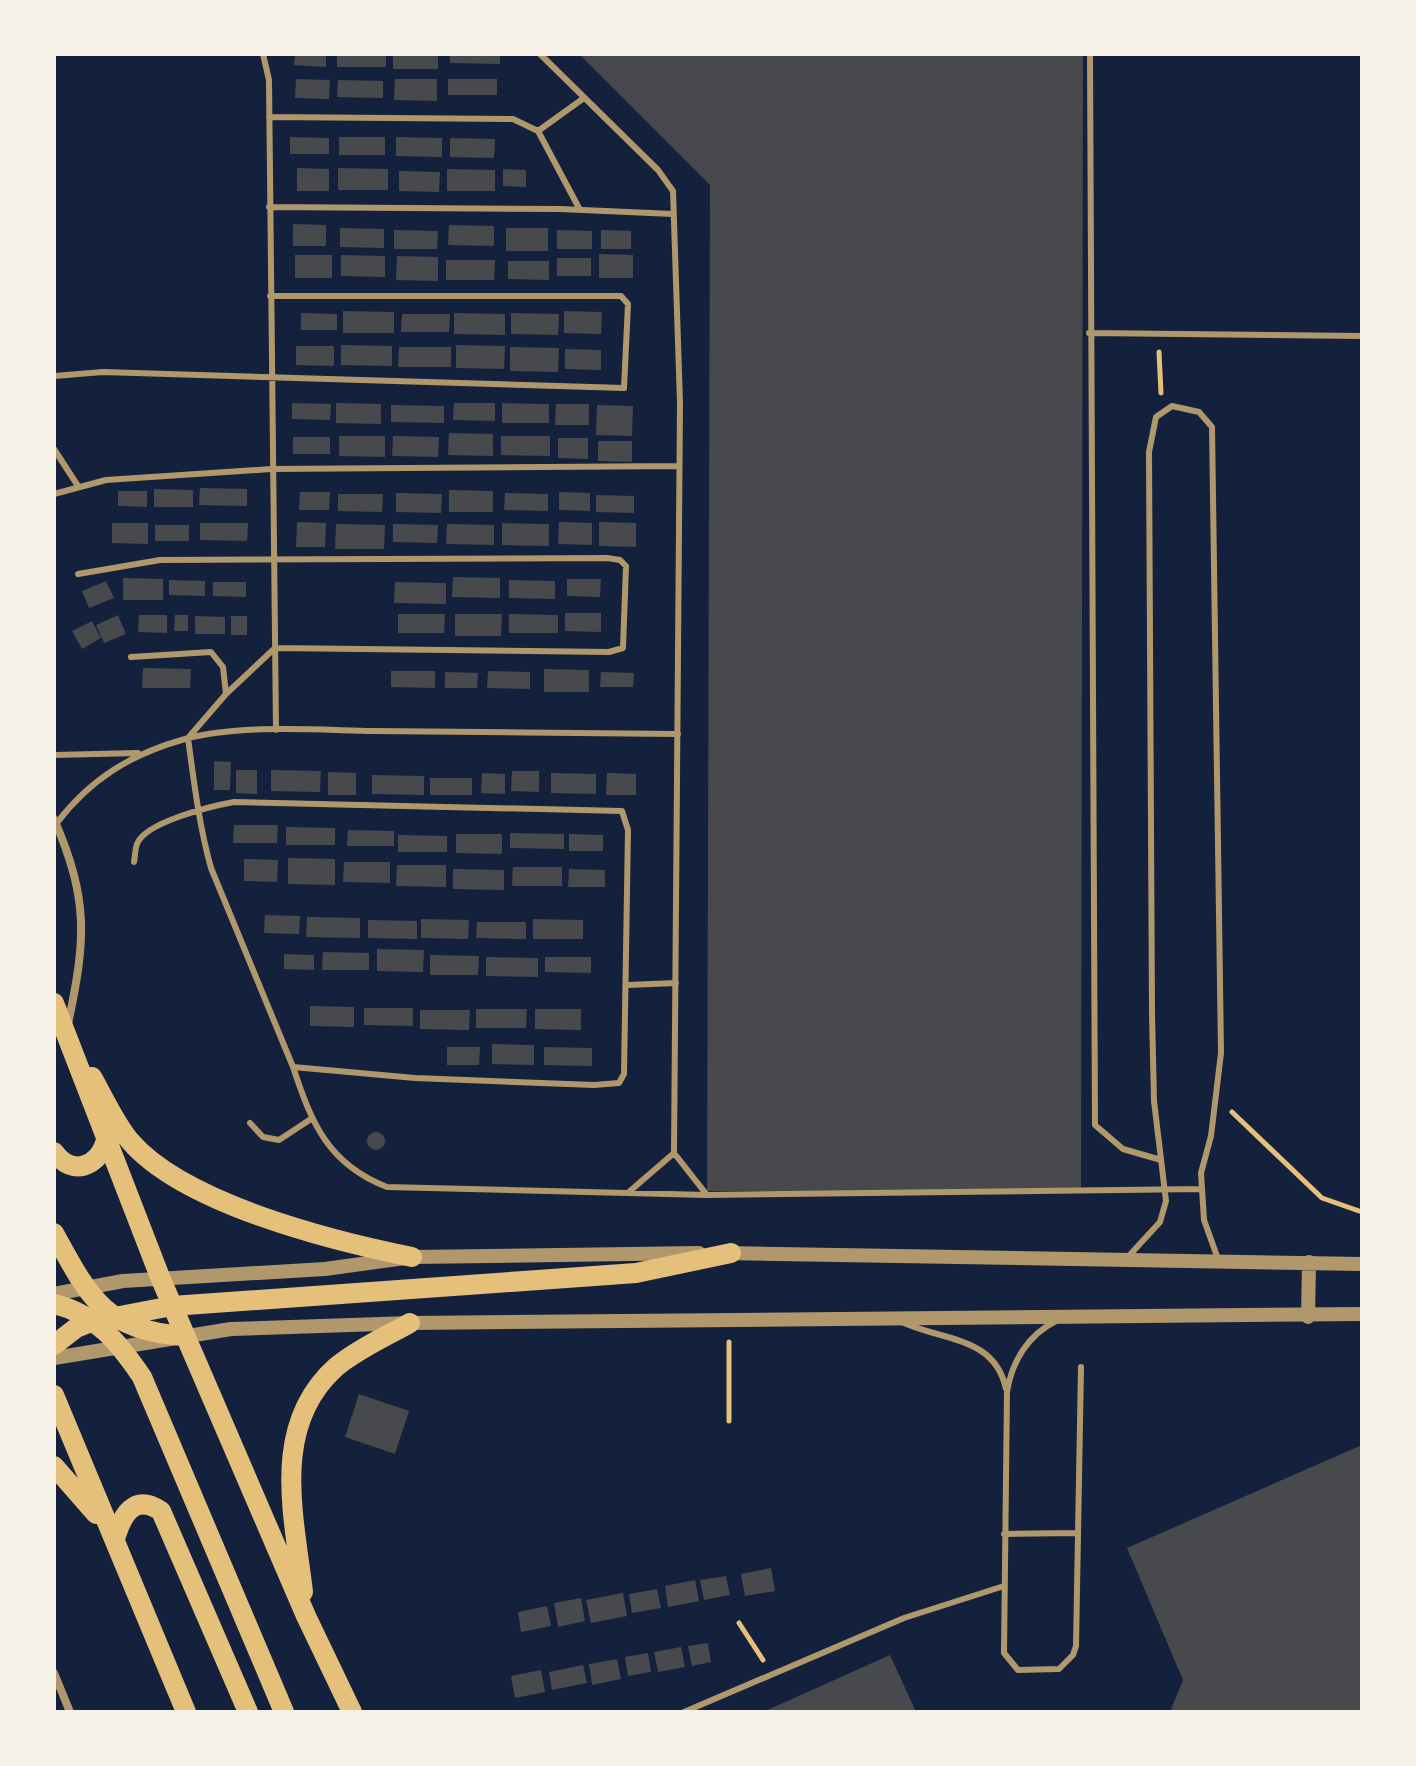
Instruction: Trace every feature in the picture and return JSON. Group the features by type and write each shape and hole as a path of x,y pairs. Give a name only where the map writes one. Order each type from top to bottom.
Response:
{"main road":[{"path":"54,1003 184,1336 306,1616 352,1712"},
{"path":"66,1032 129,1139 165,1171 210,1195 292,1225 412,1257"},
{"path":"54,1152 71,1166 83,1167 94,1162 103,1152 106,1140"},
{"path":"54,1233 101,1317 154,1400 284,1712"},
{"path":"54,1329 101,1317 172,1306 636,1273 731,1253"},
{"path":"54,1345 76,1328 141,1297 160,1277"},
{"path":"54,1304 150,1333 184,1336"},
{"path":"306,1616 290,1486 292,1450 301,1415 309,1398 336,1368 410,1323"},
{"path":"54,1395 186,1712"},
{"path":"54,1466 73,1483 115,1539"},
{"path":"115,1539 120,1521 133,1506 143,1503 161,1511 248,1712"}],"street":[{"path":"55,821 72,864 83,916 79,969 66,1032"},
{"path":"54,1294 160,1277 325,1269 412,1257 731,1253 1218,1259 1362,1264"},
{"path":"1308,1317 1309,1262"},
{"path":"54,1358 231,1329 410,1323 1308,1317 1362,1314"},
{"path":"54,1673 70,1712"}],"lane":[{"path":"263,54 269,80 276,730"},
{"path":"540,54 658,170 673,191 679,388 674,1153 707,1195"},
{"path":"1090,54 1095,1125 1123,1149 1161,1160"},
{"path":"538,131 584,98"},
{"path":"269,117 513,119 538,131 580,210"},
{"path":"269,207 673,214"},
{"path":"54,376 103,372 624,388 628,304 621,296 270,296"},
{"path":"1089,333 1362,336"},
{"path":"1126,1259 1160,1222 1165,1189 1154,1101 1152,1014 1149,452 1156,417 1172,406 1199,412 1212,427 1221,1053 1201,1173 1204,1220 1218,1259"},
{"path":"54,449 78,486"},
{"path":"54,494 106,480 271,469 678,466"},
{"path":"78,574 160,560 607,558 620,560 626,566 623,648 609,652 275,648 226,694 188,738 197,809 211,868 293,1067 311,1119 347,1167 387,1187 707,1195 1202,1189"},
{"path":"131,657 211,652 223,667 226,694"},
{"path":"55,821 88,787 125,761 188,738 276,730 678,734"},
{"path":"54,755 146,752"},
{"path":"134,862 136,844 143,835 197,809 234,802 622,811 628,830 627,985 624,1074 619,1083 594,1085 415,1078 293,1067"},
{"path":"627,985 676,983"},
{"path":"250,1123 263,1137 279,1140 311,1119"},
{"path":"630,1191 674,1153"},
{"path":"1007,1392 1013,1368 1025,1346 1037,1334 1065,1317"},
{"path":"894,1318 986,1351 1004,1377 1007,1392 1004,1653 1009,1663 1028,1672 1059,1669 1073,1655 1076,1646 1081,1367"},
{"path":"1004,1534 1076,1533"},
{"path":"684,1712 904,1618 1004,1586"}],"path":[{"path":"1159,335 1161,414"},
{"path":"1216,1096 1322,1198 1362,1212"},
{"path":"729,1320 729,1421"},
{"path":"739,1623 772,1674"}],"building":[{"path":"295,54 326,54 326,67 294,65"},
{"path":"337,54 386,54 386,67 337,67"},
{"path":"393,54 438,54 438,69 393,69"},
{"path":"450,54 500,54 500,64 450,63"},
{"path":"579,54 1083,54 1081,1191 707,1191 710,185"},
{"path":"296,79 330,80 329,99 295,98"},
{"path":"395,79 437,79 437,101 394,100"},
{"path":"448,79 497,79 497,95 448,95"},
{"path":"338,80 383,81 383,98 337,97"},
{"path":"290,137 329,138 329,154 290,154"},
{"path":"339,137 385,137 385,155 339,155"},
{"path":"396,137 442,138 442,157 396,156"},
{"path":"450,138 495,139 494,158 450,157"},
{"path":"297,168 329,169 329,191 297,191"},
{"path":"338,168 388,169 388,190 338,190"},
{"path":"447,169 495,170 495,191 447,191"},
{"path":"503,169 526,170 526,187 503,186"},
{"path":"399,171 440,172 439,192 399,191"},
{"path":"293,224 326,225 326,246 293,246"},
{"path":"449,225 494,226 494,246 448,245"},
{"path":"340,228 384,229 384,248 340,247"},
{"path":"506,228 548,228 548,251 506,251"},
{"path":"394,230 438,231 437,249 394,249"},
{"path":"557,230 592,231 592,249 557,249"},
{"path":"601,230 631,231 631,249 601,249"},
{"path":"599,254 633,255 633,278 599,278"},
{"path":"295,255 332,255 332,278 295,278"},
{"path":"341,255 385,256 385,277 341,276"},
{"path":"397,256 438,257 438,281 396,280"},
{"path":"557,258 591,258 591,276 557,276"},
{"path":"446,260 495,260 494,280 446,280"},
{"path":"508,261 549,261 549,280 508,279"},
{"path":"343,311 394,312 394,333 343,333"},
{"path":"564,311 602,312 601,334 564,333"},
{"path":"301,313 337,314 337,330 301,330"},
{"path":"454,313 505,314 505,335 454,334"},
{"path":"511,313 559,314 558,335 511,334"},
{"path":"402,314 450,314 449,332 401,332"},
{"path":"341,345 392,346 392,366 341,365"},
{"path":"456,345 505,346 504,369 456,368"},
{"path":"296,346 334,346 334,366 296,365"},
{"path":"399,347 451,347 451,367 398,367"},
{"path":"510,347 559,348 558,372 510,371"},
{"path":"565,349 601,350 601,370 565,369"},
{"path":"292,403 331,404 330,420 292,419"},
{"path":"336,403 381,404 381,424 336,423"},
{"path":"454,403 495,403 495,421 453,420"},
{"path":"502,403 549,404 549,423 502,423"},
{"path":"556,404 589,404 589,425 555,425"},
{"path":"391,405 444,406 444,423 391,422"},
{"path":"597,405 633,406 632,436 596,435"},
{"path":"449,433 493,434 493,456 448,455"},
{"path":"339,436 385,436 385,457 339,456"},
{"path":"393,436 439,437 438,457 392,456"},
{"path":"501,436 550,436 550,456 501,455"},
{"path":"293,437 330,437 330,454 293,454"},
{"path":"558,438 588,438 588,459 558,458"},
{"path":"598,441 632,441 632,462 598,461"},
{"path":"200,488 247,489 247,506 199,505"},
{"path":"154,489 193,490 193,507 154,507"},
{"path":"449,490 493,491 493,512 449,512"},
{"path":"118,491 147,491 147,507 118,506"},
{"path":"300,492 330,492 329,510 299,510"},
{"path":"559,492 590,493 590,511 559,510"},
{"path":"396,493 442,494 441,513 396,512"},
{"path":"505,493 548,494 548,511 504,510"},
{"path":"338,494 383,494 382,512 338,511"},
{"path":"596,495 634,496 634,513 596,512"},
{"path":"297,522 326,523 325,547 296,547"},
{"path":"559,522 592,523 592,545 558,544"},
{"path":"599,522 636,523 636,547 599,546"},
{"path":"112,523 148,523 148,544 112,543"},
{"path":"200,523 248,523 247,541 200,540"},
{"path":"502,523 549,524 549,546 502,545"},
{"path":"336,524 385,525 384,549 335,549"},
{"path":"393,524 438,525 437,543 393,542"},
{"path":"447,524 494,525 494,545 446,544"},
{"path":"155,525 189,525 189,541 155,541"},
{"path":"453,577 500,578 500,598 452,597"},
{"path":"123,578 163,579 163,600 123,600"},
{"path":"567,579 601,579 600,597 567,596"},
{"path":"169,580 205,581 205,596 169,595"},
{"path":"509,580 555,581 555,599 509,598"},
{"path":"106,581 114,598 89,608 82,591"},
{"path":"213,582 246,582 246,597 213,596"},
{"path":"395,582 446,583 446,604 394,603"},
{"path":"565,613 601,613 601,632 565,631"},
{"path":"398,614 445,614 444,633 398,633"},
{"path":"455,614 502,614 501,636 455,636"},
{"path":"509,614 558,615 558,633 509,633"},
{"path":"118,615 126,634 104,643 96,625"},
{"path":"139,615 167,615 167,633 138,632"},
{"path":"175,615 188,615 188,631 174,631"},
{"path":"195,616 225,617 225,634 195,634"},
{"path":"231,616 247,616 247,635 231,635"},
{"path":"92,621 101,638 82,649 72,631"},
{"path":"143,668 191,669 190,688 142,688"},
{"path":"544,669 589,670 589,692 544,692"},
{"path":"391,671 435,671 435,688 391,687"},
{"path":"488,671 530,672 530,689 487,688"},
{"path":"445,672 478,673 477,688 445,688"},
{"path":"601,672 634,673 633,687 600,687"},
{"path":"214,761 231,762 230,790 214,790"},
{"path":"236,770 257,770 257,794 236,793"},
{"path":"271,770 321,771 320,792 271,791"},
{"path":"512,771 539,771 539,792 511,791"},
{"path":"328,772 356,773 356,795 328,795"},
{"path":"482,773 505,774 505,794 481,793"},
{"path":"551,773 596,774 596,794 551,793"},
{"path":"607,773 636,774 636,795 606,795"},
{"path":"372,775 424,776 424,795 372,794"},
{"path":"430,778 472,778 472,795 430,795"},
{"path":"234,825 278,825 277,843 233,843"},
{"path":"286,827 335,828 335,845 286,845"},
{"path":"348,830 394,831 394,846 347,846"},
{"path":"510,833 564,834 564,849 510,848"},
{"path":"456,834 502,834 502,854 456,853"},
{"path":"569,834 603,835 603,851 569,851"},
{"path":"398,835 447,836 447,852 398,852"},
{"path":"288,858 335,859 335,885 288,884"},
{"path":"244,859 278,860 277,882 244,881"},
{"path":"344,862 390,862 390,883 343,882"},
{"path":"397,865 446,865 446,887 396,886"},
{"path":"513,867 562,867 562,886 512,886"},
{"path":"453,869 504,870 504,890 453,889"},
{"path":"569,869 605,870 605,887 568,887"},
{"path":"265,915 300,916 299,934 264,933"},
{"path":"307,917 360,918 360,938 306,937"},
{"path":"421,919 469,920 468,939 421,938"},
{"path":"533,919 583,920 583,939 533,939"},
{"path":"368,920 417,921 417,939 368,938"},
{"path":"477,922 526,922 526,939 476,938"},
{"path":"377,949 424,950 423,972 377,971"},
{"path":"323,952 369,953 369,970 322,970"},
{"path":"284,954 314,955 314,970 284,969"},
{"path":"430,955 479,956 478,975 430,975"},
{"path":"486,957 538,958 538,977 486,976"},
{"path":"545,957 591,957 591,973 545,972"},
{"path":"310,1006 354,1007 354,1027 310,1026"},
{"path":"364,1008 413,1008 413,1026 364,1025"},
{"path":"476,1009 527,1009 526,1028 476,1028"},
{"path":"535,1009 581,1009 581,1030 535,1029"},
{"path":"420,1010 470,1010 469,1030 420,1029"},
{"path":"492,1044 534,1045 534,1065 492,1064"},
{"path":"447,1047 480,1047 479,1065 447,1065"},
{"path":"544,1047 592,1048 592,1066 544,1065"},
{"path":"376,1132 385,1141 376,1150 367,1141"},
{"path":"359,1394 409,1411 395,1454 345,1437"},
{"path":"1362,1445 1362,1712 1170,1712 1183,1680 1127,1548"},
{"path":"771,1568 775,1591 745,1596 741,1574"},
{"path":"726,1576 730,1595 704,1600 700,1580"},
{"path":"695,1580 699,1601 668,1607 665,1586"},
{"path":"657,1589 661,1608 632,1613 629,1594"},
{"path":"623,1593 627,1616 591,1623 586,1600"},
{"path":"581,1598 585,1621 558,1627 554,1603"},
{"path":"547,1606 551,1626 521,1632 518,1612"},
{"path":"708,1643 711,1662 692,1666 688,1646"},
{"path":"681,1647 685,1667 658,1672 654,1652"},
{"path":"648,1653 651,1672 628,1676 625,1657"},
{"path":"890,1655 916,1712 763,1712"},
{"path":"617,1659 621,1679 592,1685 589,1664"},
{"path":"583,1665 587,1683 552,1690 549,1672"},
{"path":"541,1670 545,1692 515,1698 511,1676"}]}
